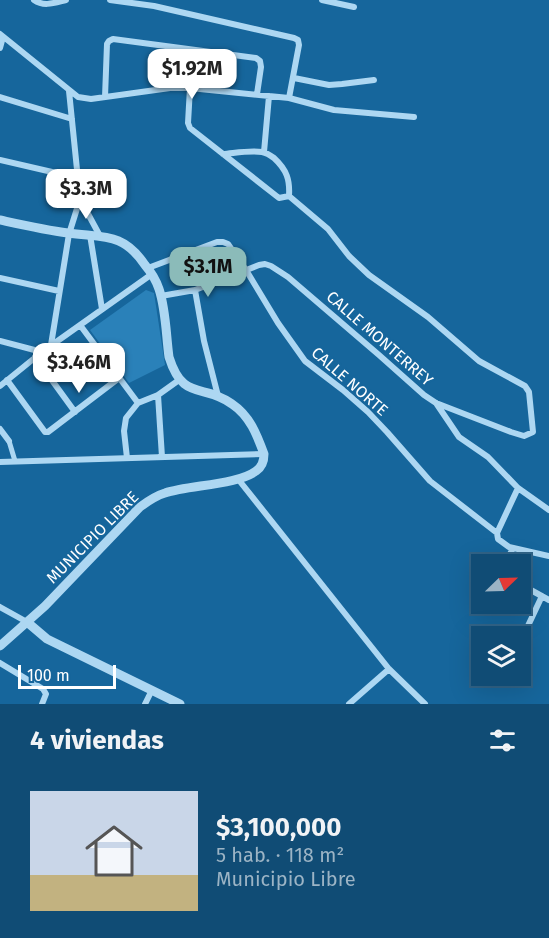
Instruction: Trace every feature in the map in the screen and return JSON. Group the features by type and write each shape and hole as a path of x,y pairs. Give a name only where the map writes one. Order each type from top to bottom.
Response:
{"street":[{"path":"34,0 46,4 66,0"},
{"path":"110,0 154,6 298,40 294,78 289,98"},
{"path":"322,0 354,8"},
{"path":"0,48 1,35"},
{"path":"1,35 78,97 91,99 170,88 189,88 289,98 334,110 414,117"},
{"path":"105,97 107,44 113,39 256,58 260,61 261,67 257,94"},
{"path":"170,88 172,47"},
{"path":"294,78 329,85 374,80"},
{"path":"189,88 188,123 190,128 223,154 279,198 289,196 288,175 283,166 270,154 254,151 223,154"},
{"path":"51,345 69,234 80,199 69,91"},
{"path":"264,152 269,96"},
{"path":"0,97 72,119"},
{"path":"0,160 78,178"},
{"name":"CALLE MONTERREY","path":"161,296 195,290 259,265 271,266 288,277 436,403 524,436 533,432 529,392 525,386 479,361 428,317 369,275 348,256 328,229 289,196"},
{"path":"80,199 100,236"},
{"path":"0,220 69,234 100,236 123,242 132,248 150,271 161,296 169,357 179,380 194,390 218,396 239,409 255,430 264,454 0,462"},
{"path":"90,235 102,309"},
{"name":"CALLE NORTE","path":"150,271 217,242 228,244 305,361 344,390 368,412 430,481 497,533 498,539 513,548"},
{"path":"0,386 150,271"},
{"path":"0,278 59,291"},
{"path":"195,290 204,341 218,396"},
{"path":"80,325 138,403"},
{"path":"0,341 42,352"},
{"path":"35,357 75,412"},
{"path":"7,380 45,432 51,431 119,378"},
{"path":"127,458 124,425 126,418 138,403 158,396 179,380"},
{"path":"158,396 162,457"},
{"path":"436,403 459,437 488,458 518,488 549,510"},
{"path":"0,429 9,441 15,461"},
{"name":"MUNICIPIO LIBRE","path":"0,646 45,606 140,507 151,499 176,490 238,479 256,471 261,465 264,454"},
{"path":"238,479 389,669 425,704"},
{"path":"497,533 518,488"},
{"path":"510,554 513,548 549,556"},
{"path":"531,590 549,600"},
{"path":"528,626 542,596"},
{"path":"0,607 27,622 47,639 180,704"},
{"path":"0,663 43,689 46,694 42,704"},
{"path":"349,704 389,669"},
{"path":"145,704 152,690"}],"shaded area":[{"path":"146,290 154,293 165,365 129,383 90,330"}]}
